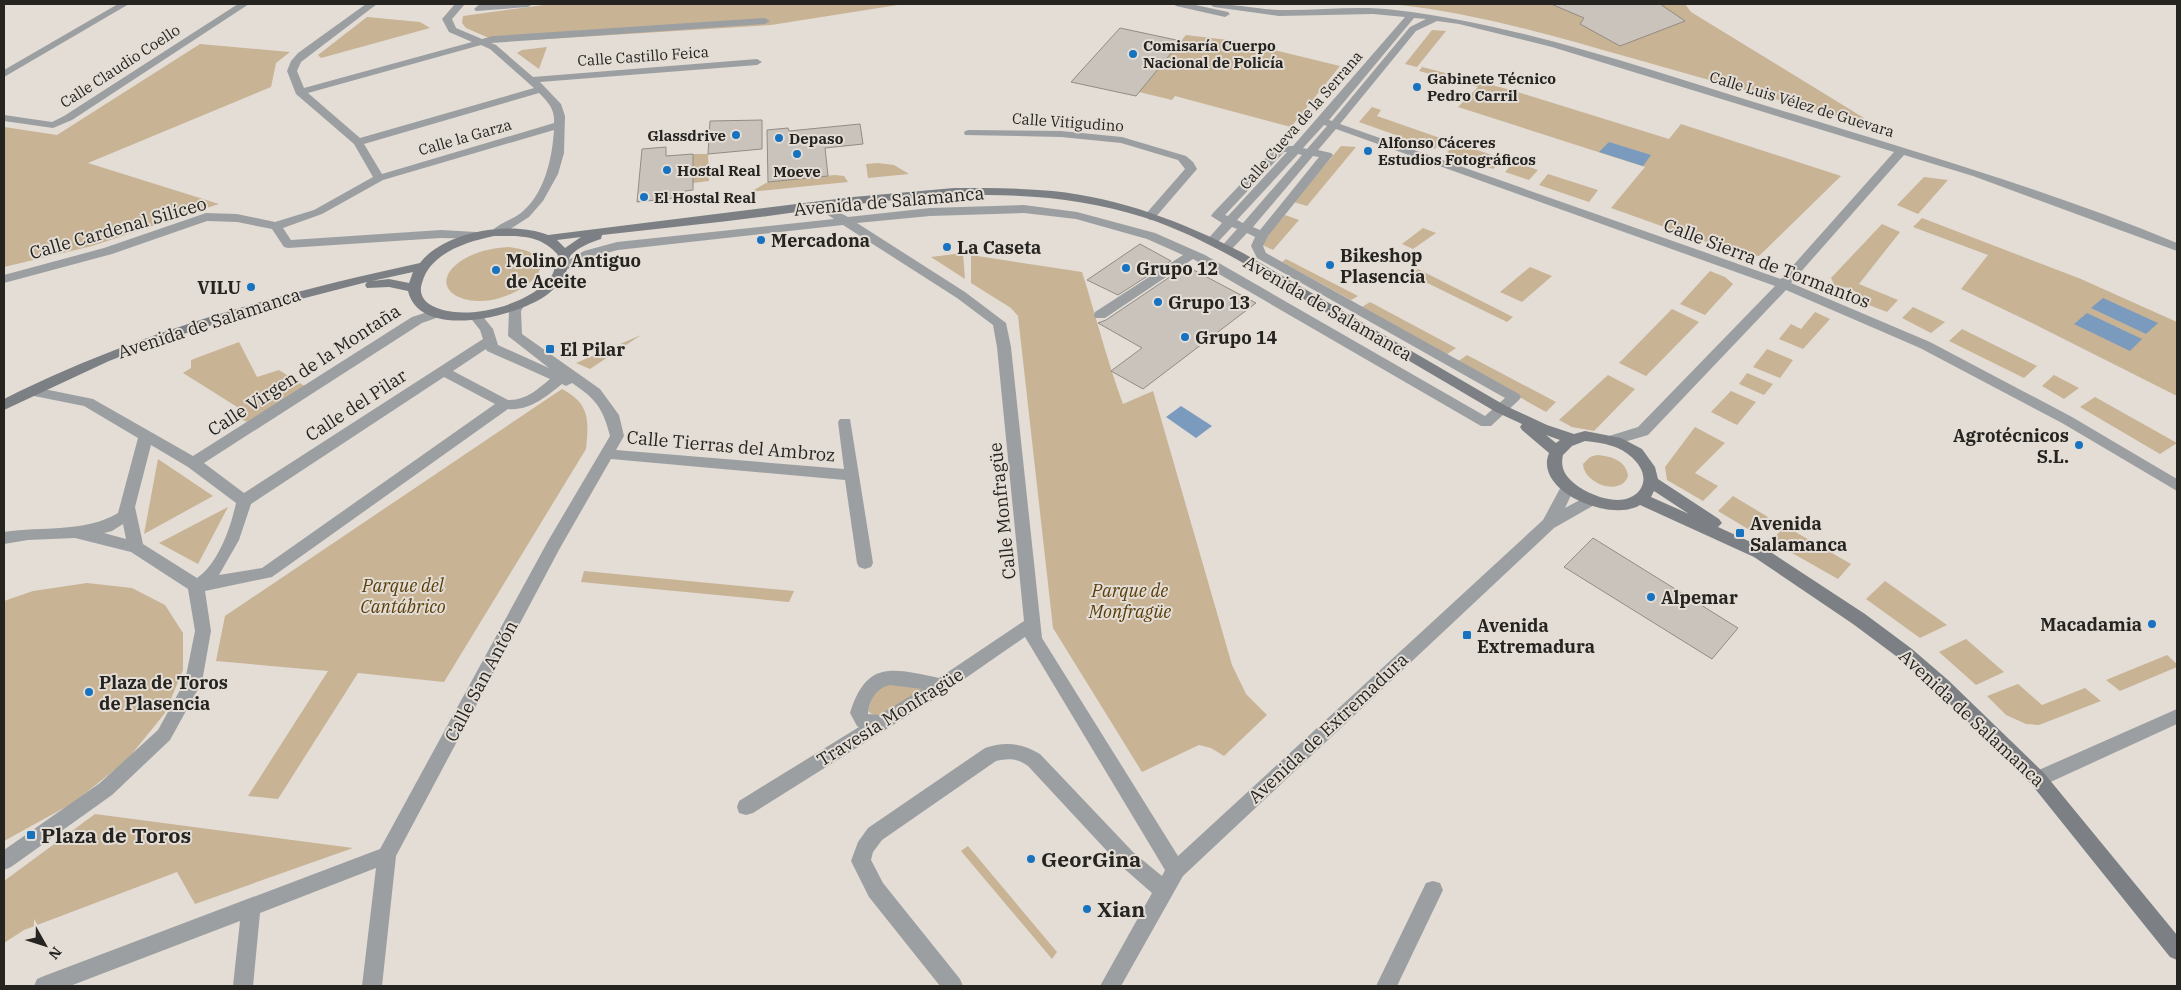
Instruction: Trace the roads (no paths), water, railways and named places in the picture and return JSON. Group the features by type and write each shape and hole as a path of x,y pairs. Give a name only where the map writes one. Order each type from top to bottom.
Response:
{"main road":[{"name":"Avenida de Salamanca","path":"548,238 944,192 998,192 1051,195 1098,201 1150,216 1226,248 1501,409 1542,428 1572,439"},
{"name":"Avenida de Salamanca","path":"437,313 475,316 499,312 518,306 539,294 554,281 563,261 583,241 616,229"},
{"path":"437,313 424,306 416,298 414,288 416,277 424,266 439,253 476,236 498,232 528,232 548,238 557,244 563,261"},
{"name":"Avenida de Salamanca","path":"4,406 72,371 140,343 282,299 341,283 424,266"},
{"name":"Avenida de Salamanca","path":"4,413 39,394 104,364 238,318 344,288 389,283 414,288"},
{"name":"Avenida de Salamanca","path":"1501,409 1557,451"},
{"path":"1585,436 1614,440 1628,446 1648,464 1652,474 1652,484 1648,492 1640,499 1618,504 1590,500 1568,487 1560,478 1555,468 1554,459 1557,451 1563,444 1572,439 1585,436"},
{"path":"1652,484 1760,553"},
{"name":"Avenida de Salamanca","path":"1640,499 1760,553 1906,654 1942,685 2038,779 2177,950"}],"street":[{"path":"4,74 124,4"},
{"name":"Calle Claudio Coello","path":"4,118 53,125 68,118 244,4"},
{"path":"372,4 296,61 292,71 300,92 358,142 379,178 318,212 276,226 288,244 441,234 476,236"},
{"path":"460,4 447,19 452,30 493,47 556,104 560,116 558,153 552,174 539,199 525,215 498,232"},
{"path":"486,4 479,9 528,4"},
{"path":"1179,4 1230,15 1265,19 1316,20 1364,16 1413,21"},
{"path":"1214,4 1258,12 1373,11 1413,21"},
{"path":"1364,16 1388,19 1400,28"},
{"name":"Calle Luis Vélez de Guevara","path":"1413,21 1427,22 1440,19 1459,22 1555,45 1902,150 2148,235 2177,247"},
{"path":"300,92 479,42 513,36 766,21"},
{"path":"1226,248 1310,152 1328,123 1413,21"},
{"name":"Calle Cueva de la Serrana","path":"1295,150 1328,123 1400,28 1413,21"},
{"name":"Calle Castillo Feica","path":"531,80 757,62"},
{"path":"358,142 541,89"},
{"name":"Calle Sierra de Tormantos","path":"1328,123 1783,284 1925,345 2067,420 2177,486"},
{"name":"Calle la Garza","path":"379,178 559,125"},
{"name":"Calle Vitigudino","path":"969,133 1061,134 1122,140 1182,158 1190,164 1191,169 1150,216"},
{"path":"563,261 618,246 962,209 1024,208 1077,216 1151,236 1192,254 1486,423 1514,397 1260,255 1256,246 1262,235 1327,156 1281,148 1217,216 1262,235"},
{"path":"1614,440 1644,431 1783,284 1902,150"},
{"name":"Calle Monfragüe","path":"820,205 961,295 999,323 1004,347 1034,640 1176,870"},
{"path":"525,215 528,232"},
{"name":"Calle Cardenal Silíceo","path":"4,279 108,251 206,217 237,218 276,226"},
{"path":"1212,241 1231,222"},
{"path":"441,234 452,246"},
{"path":"1100,315 1192,254"},
{"name":"Calle San Antón","path":"372,986 387,856 554,545 617,436 612,416 595,392 515,336 515,311 518,306"},
{"name":"Calle Virgen de la Montaña","path":"193,463 417,320 437,313"},
{"path":"475,316 486,329 492,348 560,379 595,392"},
{"name":"Calle del Pilar","path":"244,501 489,341"},
{"path":"443,372 505,404 514,406 525,404 560,379"},
{"path":"39,394 88,402 193,463 244,501 242,515 217,566 210,578 196,586"},
{"path":"75,532 136,547 196,586 266,573 505,404"},
{"path":"846,422 852,475"},
{"path":"1639,455 1644,431"},
{"path":"4,538 28,534 75,532 107,527 117,522 125,516 146,436"},
{"name":"Calle Tierras del Ambroz","path":"607,454 852,475 865,564"},
{"name":"Avenida de Extremadura","path":"1110,986 1176,870 1549,524 1568,487"},
{"path":"1549,524 1590,500"},
{"path":"127,506 136,547"},
{"path":"4,861 106,789 164,735 193,682 203,631 196,586"},
{"name":"Travesía Monfragüe","path":"746,807 941,686 1032,624"},
{"path":"882,723 863,721 859,713 862,700 869,688 877,681 885,677 895,677 941,686"},
{"path":"2038,779 2177,716"},
{"path":"953,986 876,890 861,861 865,848 875,834 991,754 1006,750 1022,752 1034,760 1127,859 1164,890"},
{"path":"44,986 387,856"},
{"path":"1386,986 1433,890"},
{"path":"243,986 251,907"}],"water":[{"path":"1609,142 1651,155 1643,166 1599,152"},
{"path":"2103,298 2158,323 2146,334 2091,308"},
{"path":"2087,313 2142,339 2130,351 2074,324"},
{"path":"1181,406 1212,426 1196,438 1166,417"}],"place":[{"name":"Comisaría Cuerpo Nacional de Policía","path":"1133,54"},
{"name":"Gabinete Técnico Pedro Carril","path":"1417,87"},
{"name":"Glassdrive","path":"736,135"},
{"name":"Depaso","path":"779,138"},
{"name":"Alfonso Cáceres Estudios Fotográficos","path":"1368,151"},
{"name":"Moeve","path":"797,154"},
{"name":"Hostal Real","path":"667,170"},
{"name":"El Hostal Real","path":"644,197"},
{"name":"Mercadona","path":"761,240"},
{"name":"La Caseta","path":"947,247"},
{"name":"Bikeshop Plasencia","path":"1330,265"},
{"name":"Grupo 12","path":"1126,268"},
{"name":"Molino Antiguo de Aceite","path":"496,270"},
{"name":"VILU","path":"251,287"},
{"name":"Grupo 13","path":"1158,302"},
{"name":"Grupo 14","path":"1185,337"},
{"name":"El Pilar","path":"550,349"},
{"name":"Agrotécnicos S.L.","path":"2079,445"},
{"name":"Avenida Salamanca","path":"1740,533"},
{"name":"Alpemar","path":"1651,597"},
{"name":"Macadamia","path":"2152,624"},
{"name":"Avenida Extremadura","path":"1467,635"},
{"name":"Plaza de Toros de Plasencia","path":"89,692"},
{"name":"Plaza de Toros","path":"31,835"},
{"name":"GeorGina","path":"1031,859"},
{"name":"Xian","path":"1087,909"}],"park label":[{"name":"Parque del Cantábrico","path":"403,595"},
{"name":"Parque de Monfragüe","path":"1130,600"}]}
